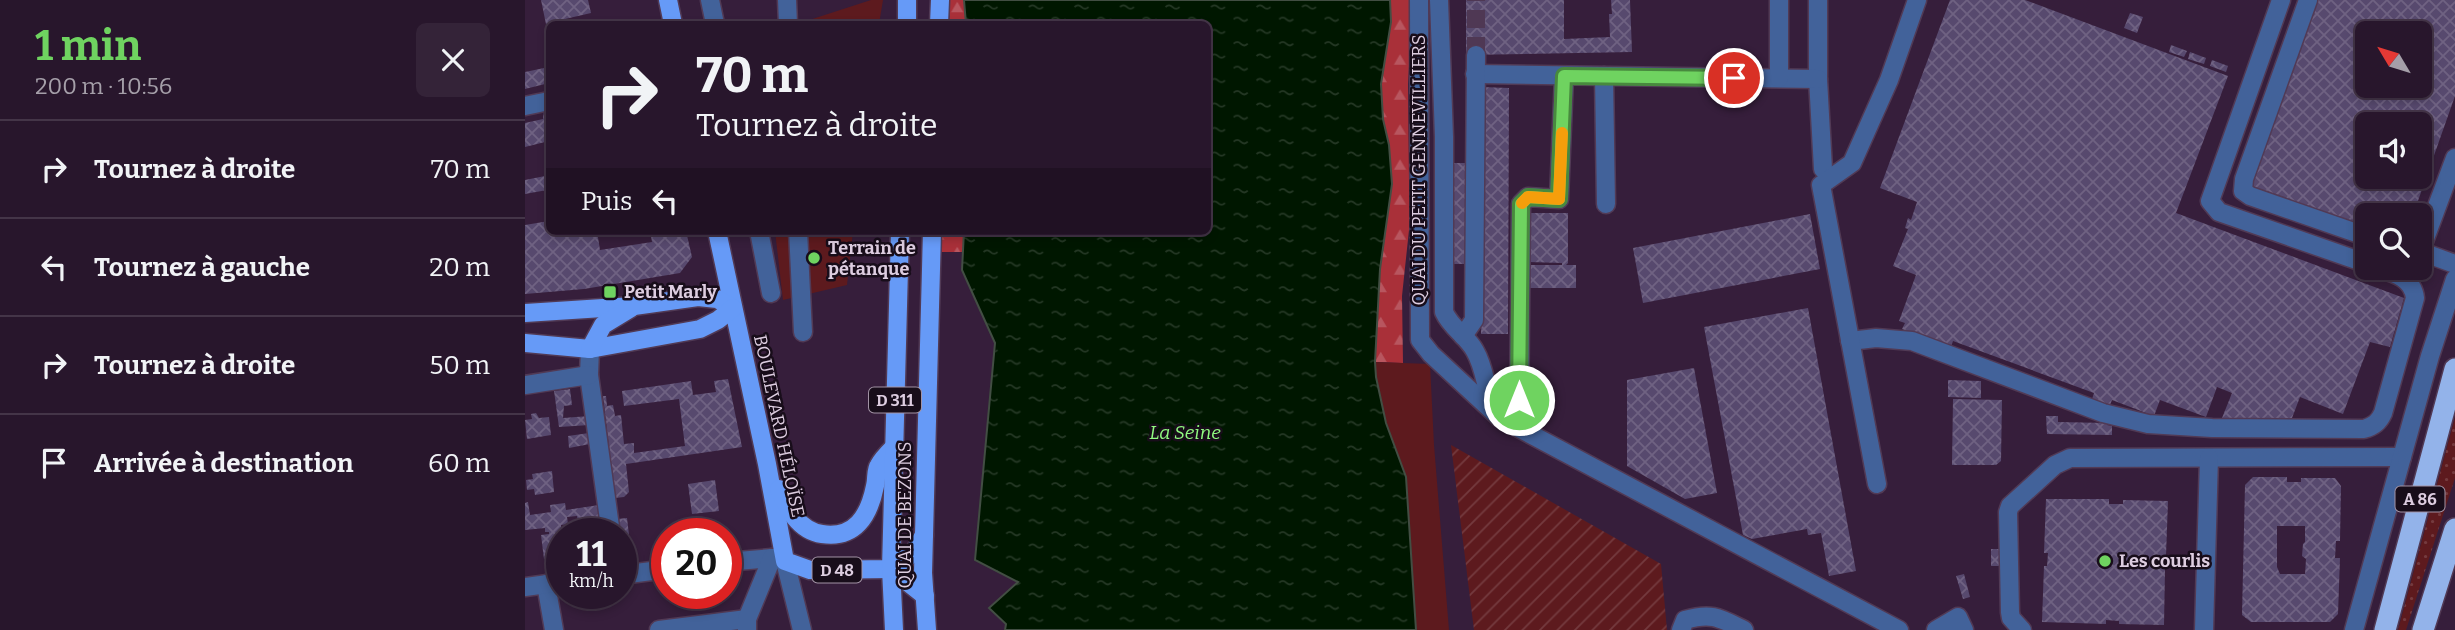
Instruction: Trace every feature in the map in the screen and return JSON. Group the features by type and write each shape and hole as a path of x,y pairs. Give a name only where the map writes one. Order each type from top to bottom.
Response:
{"highway":[{"name":"A 86","path":"2385,630 2455,369"},
{"name":"A 86","path":"2423,630 2455,529"}],"main road":[{"path":"668,0 672,21"},
{"path":"907,0 907,21"},
{"path":"939,21 940,0"},
{"name":"BOULEVARD HÉLOÏSE","path":"718,235 767,464 779,559"},
{"name":"D 311","path":"891,569 900,235"},
{"name":"QUAI DE BEZONS","path":"927,630 924,535 932,235"},
{"path":"525,313 634,306 698,297 717,299 733,308 700,329 590,349 525,343"},
{"path":"590,349 603,324 634,306"},
{"path":"767,464 787,507 801,525 814,533 835,536 852,531 861,520 873,495 877,467 893,448"},
{"path":"924,535 914,552 891,569 925,596"},
{"name":"D 48","path":"779,559 810,570 891,569"},
{"name":"QUAI DE BEZONS","path":"891,569 894,630"}],"street":[{"path":"710,0 714,21"},
{"path":"787,0 788,21"},
{"name":"QUAI DU PETIT GENNEVILLIERS","path":"1419,0 1420,340 1431,354 1500,418"},
{"path":"1439,0 1444,137 1444,312 1450,323 1472,346 1482,366 1489,398 1500,418 1899,630"},
{"path":"1779,0 1779,78"},
{"path":"1818,0 1818,79 1823,169"},
{"path":"1877,484 1821,186 1852,163 1889,80 1917,0"},
{"path":"2281,0 2210,201 2219,212 2355,259"},
{"path":"2308,0 2244,179 2243,191 2250,196 2355,232"},
{"path":"1463,336 1474,320 1476,55"},
{"path":"1475,74 1818,79"},
{"path":"1519,428 1521,204 1528,197 1559,199 1564,76"},
{"path":"1604,76 1606,204"},
{"path":"525,106 546,102"},
{"path":"2432,222 2455,158"},
{"path":"759,235 771,293"},
{"path":"798,235 803,332"},
{"path":"2432,256 2455,264"},
{"path":"2354,630 2455,279"},
{"path":"1850,341 1876,338 1912,341 2103,413 2148,424 2212,428 2364,429 2378,422 2383,413 2415,298 2415,293 2406,280"},
{"path":"590,349 589,375 609,518"},
{"path":"525,385 589,375"},
{"path":"2022,630 2011,618 2010,612 2008,512 2010,506 2055,465 2070,458 2402,457"},
{"path":"2204,630 2209,458"},
{"path":"659,630 747,624 779,559 742,561"},
{"name":"BOULEVARD HÉLOÏSE","path":"779,559 801,630"},
{"path":"525,587 546,584"},
{"path":"554,609 554,630"},
{"path":"1681,630 1685,620 1708,615 1716,615 1744,630"},
{"path":"1930,628 1958,617 1964,630"}],"shaded area":[{"path":"871,0 883,0 880,21 806,21"},
{"name":"Terrain de pétanque","path":"775,235 853,235 847,285 783,300"},
{"path":"1375,362 1430,364 1449,630 1416,630 1406,477 1386,423"},
{"path":"2455,417 2455,478 2406,630 2398,630"},
{"path":"1451,445 1661,564 1667,630 1474,630"}],"green space":[{"path":"950,0 964,0 966,21 949,21"},
{"path":"1390,0 1409,0 1411,30 1408,84 1411,211 1402,296 1403,363 1375,362 1380,269 1392,184 1381,84 1391,22"},
{"path":"942,235 964,235 963,252 941,252"}],"water":[{"name":"La Seine","path":"964,0 1390,0 1391,22 1381,84 1392,184 1380,269 1375,362 1386,423 1406,477 1416,630 1005,630 1006,624 989,608 1018,582 975,560 995,343 962,270 964,235 1211,235 1211,21 966,21"}],"building":[{"path":"541,0 588,0 591,13 565,21 546,21 546,24"},
{"path":"1466,0 1564,0 1564,39 1610,37 1611,0 1630,0 1632,52 1466,55"},
{"path":"1950,0 2025,0 2228,76 2176,213 2404,298 2390,347 2370,342 2343,414 2300,397 2292,418 2222,418 2232,393 2217,387 2206,417 2160,400 2154,416 2112,400 2110,405 2092,399 2094,393 1953,341 1951,347 1902,329 1905,323 1899,321 1916,275 1893,266 1908,229 1905,228 1908,218 1911,220 1917,202 1880,188"},
{"path":"2314,0 2455,0 2455,96 2432,161 2432,112 2355,112 2355,189 2422,189 2417,203 2355,203 2355,225 2247,188"},
{"path":"2130,13 2143,17 2137,33 2124,28"},
{"path":"2171,45 2187,51 2184,57 2169,52"},
{"path":"2190,52 2206,58 2204,64 2188,59"},
{"path":"2212,60 2228,66 2226,72 2210,66"},
{"path":"546,68 546,84 525,89 525,72"},
{"path":"1482,87 1509,88 1508,334 1481,334"},
{"path":"544,109 546,142 525,147 525,123 543,119"},
{"path":"1451,163 1465,163 1466,264 1451,264"},
{"path":"545,176 546,190 525,194 525,180"},
{"path":"1528,213 1568,213 1566,265 1576,265 1576,288 1527,288 1527,265 1562,265 1528,262"},
{"path":"1810,214 1820,269 1643,303 1633,248"},
{"path":"546,222 546,235 598,235 600,250 652,242 651,235 687,235 692,257 680,273 584,289 525,294 525,225"},
{"path":"1808,308 1856,571 1829,576 1821,533 1808,535 1807,529 1752,539 1743,535 1704,327"},
{"path":"1694,368 1717,493 1685,499 1627,466 1627,380"},
{"path":"728,379 742,447 626,464 629,492 624,497 615,498 603,396 606,396 607,406 613,405 615,416 621,415 624,444 634,443 634,453 685,446 679,399 624,406 622,391 691,381 693,395 716,392 714,381"},
{"path":"1948,380 1981,381 1981,398 1948,397"},
{"path":"570,389 572,405 564,406 563,418 589,416 590,425 559,427 554,391"},
{"path":"1953,399 2002,400 2001,461 1996,465 1952,465"},
{"path":"536,413 539,418 549,417 551,435 527,439 525,420 532,419 531,414"},
{"path":"2046,416 2058,416 2058,422 2107,423 2112,426 2112,435 2047,434"},
{"path":"589,433 590,444 569,448 568,436"},
{"path":"552,471 554,492 535,495 534,489 527,490 526,480 533,479 532,474"},
{"name":"Les courlis","path":"2253,477 2287,477 2287,482 2301,482 2301,478 2335,478 2341,486 2340,541 2336,541 2335,558 2340,558 2338,614 2330,622 2251,622 2242,615 2245,485","holes":["2277,526 2305,526 2302,556 2306,559 2305,574 2280,574 2277,567"]},
{"path":"715,480 719,511 692,514 688,484"},
{"name":"Les courlis","path":"2046,499 2109,499 2109,504 2123,504 2123,500 2168,501 2166,556 2163,556 2162,569 2165,569 2164,625 2119,624 2119,621 2106,620 2106,624 2042,622 2044,566 2047,566 2048,553 2044,553"},
{"path":"528,502 530,515 551,512 550,505 565,503 566,510 599,505 600,518 546,518 546,532 545,528 525,530 525,503"},
{"path":"546,534 546,559 544,559 541,535"},
{"path":"1991,549 1999,549 1999,566 1991,566"},
{"path":"1964,574 1970,597 1963,599 1956,576"}],"tunnel":[{"path":"1476,0 1476,55"}],"slow traffic":[{"path":"1522,203 1528,197 1559,199 1562,133"}],"place":[{"name":"Terrain de pétanque","path":"814,258"},
{"name":"Petit Marly","path":"610,292"},
{"name":"Les courlis","path":"2105,561"}],"route":[{"path":"1519,400 1521,204 1528,197 1559,199 1564,76 1734,78"}]}
